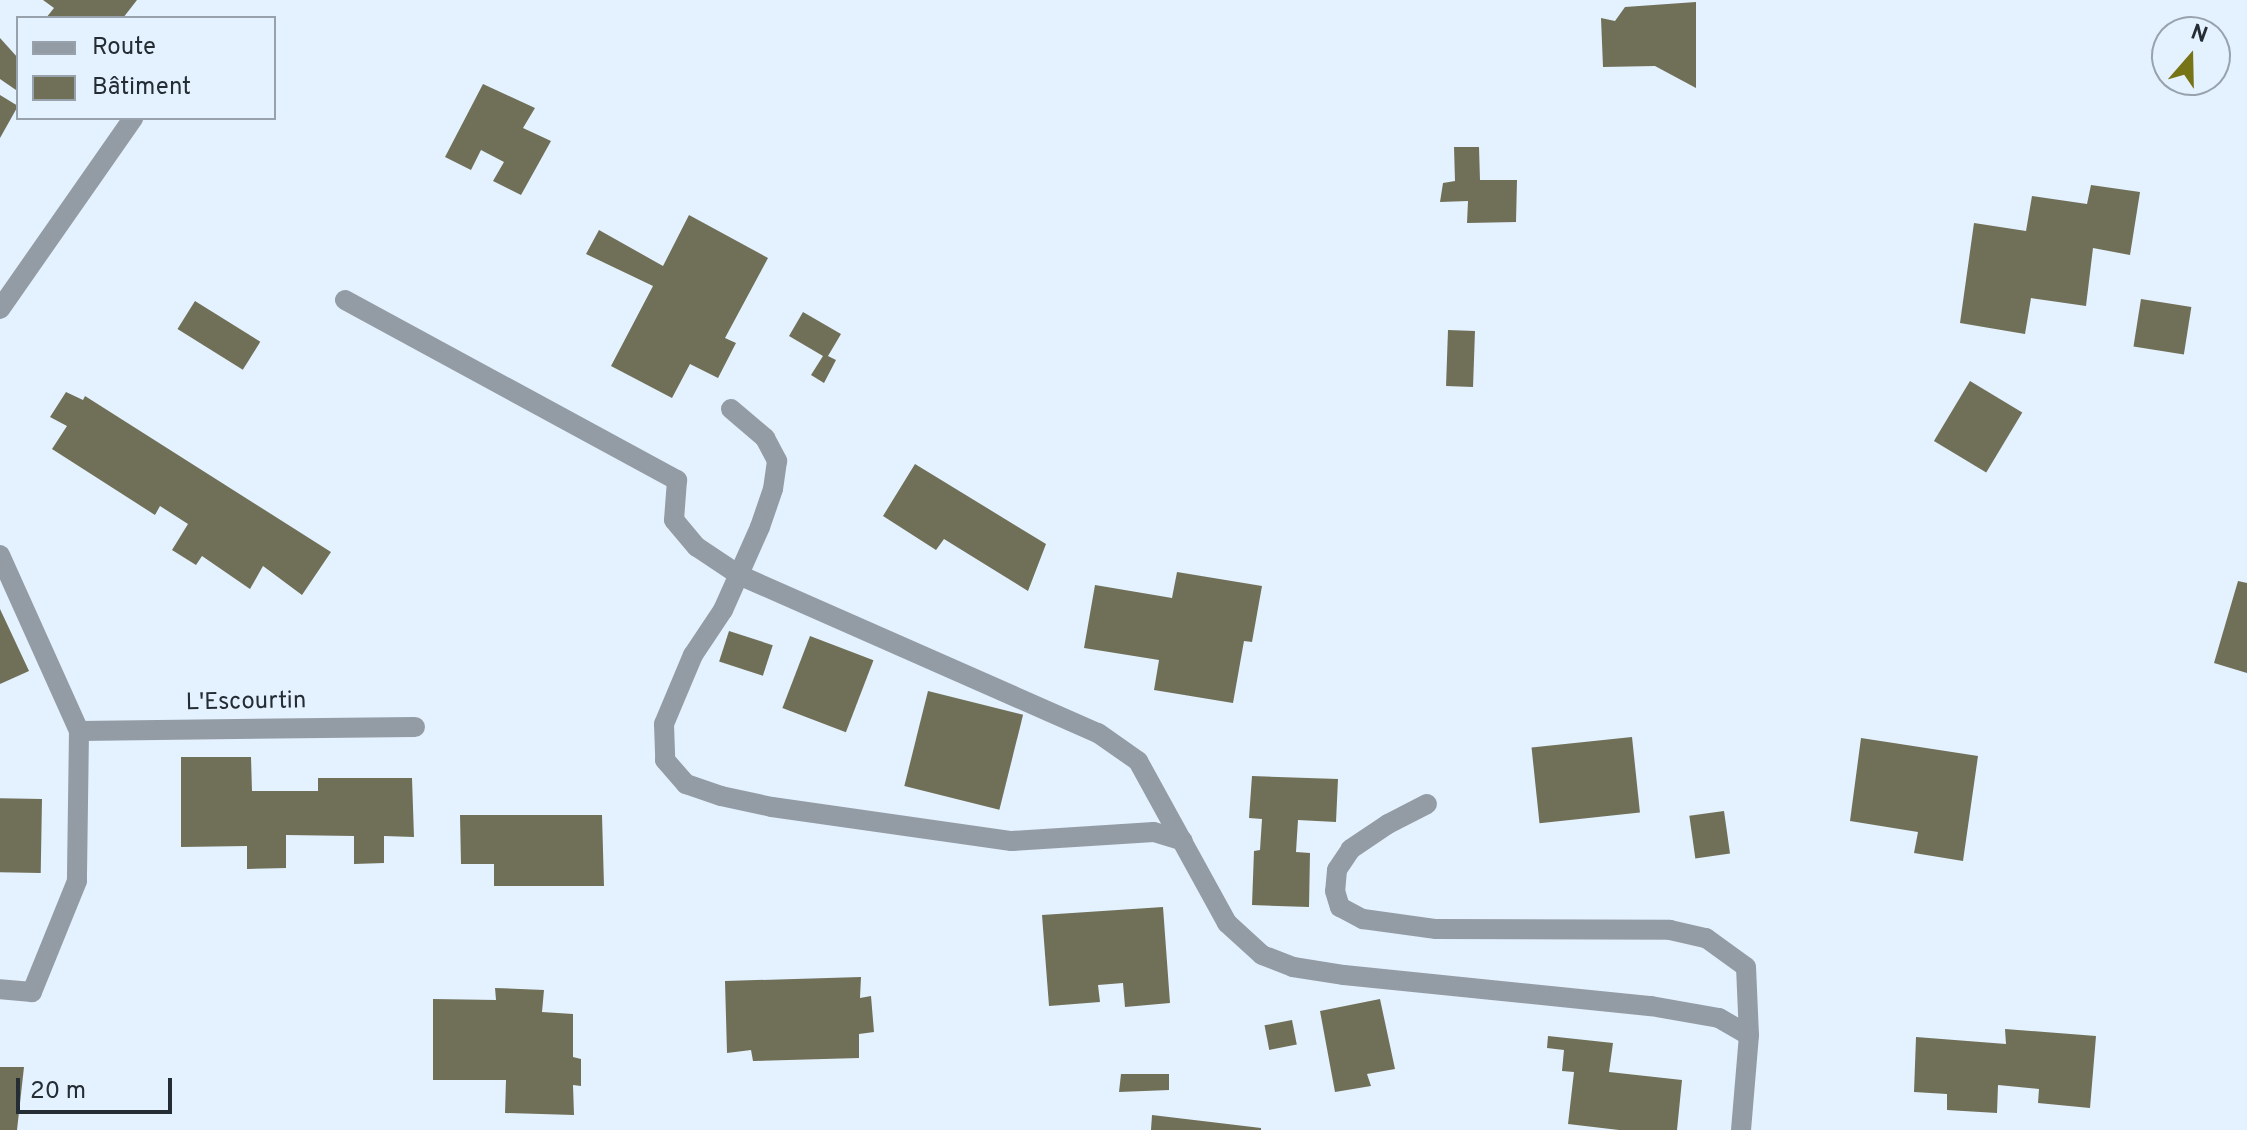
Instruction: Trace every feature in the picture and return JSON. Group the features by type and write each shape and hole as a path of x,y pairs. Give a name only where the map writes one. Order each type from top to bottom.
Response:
{"street":[{"path":"0,309 132,120"},
{"path":"345,300 677,480 674,520 697,547 739,575 1098,733 1138,761 1227,923 1262,955 1293,967 1344,975 1651,1006 1719,1018 1749,1035"},
{"path":"731,409 765,438 777,461 773,489 739,575 723,610 693,655 664,724 665,760 686,784 721,796 772,807 1012,841 1154,832 1183,841"},
{"path":"0,555 79,731 77,881 32,992 0,989"},
{"name":"L'Escourtin","path":"79,731 415,727"},
{"path":"1427,804 1388,824 1351,849 1337,870 1335,891 1340,907 1363,919 1436,929 1670,930 1706,938 1746,967 1749,1035 1741,1130"}],"building":[{"path":"43,0 137,0 125,16 48,16 54,8"},
{"path":"1696,2 1696,88 1655,66 1603,67 1601,18 1615,21 1625,7"},
{"path":"0,38 16,56 16,90 0,79"},
{"path":"483,84 535,108 523,128 551,141 521,195 493,181 504,162 481,150 471,170 445,157"},
{"path":"0,95 16,105 16,110 0,138"},
{"path":"1454,147 1479,147 1480,180 1517,180 1516,222 1467,223 1468,201 1440,202 1443,183 1455,181"},
{"path":"2091,185 2140,192 2130,255 2093,248 2086,306 2031,298 2025,334 1960,323 1974,223 2026,231 2032,196 2087,204"},
{"path":"689,215 768,258 725,338 736,343 718,378 690,364 672,398 611,366 653,286 586,254 599,230 663,266"},
{"path":"2141,299 2191,307 2184,354 2133,346"},
{"path":"195,301 260,342 243,370 178,329"},
{"path":"803,312 841,334 828,356 836,360 824,383 811,375 823,356 789,336"},
{"path":"1448,330 1475,331 1473,387 1446,386"},
{"path":"1970,381 2022,412 1986,472 1934,441"},
{"path":"66,392 83,400 85,396 331,552 302,595 263,566 250,589 202,556 196,565 172,550 188,524 160,506 155,515 52,449 67,426 50,417"},
{"path":"915,464 1046,544 1028,591 944,539 936,550 883,516"},
{"path":"1177,572 1262,586 1252,642 1244,641 1233,703 1154,690 1159,660 1084,648 1095,585 1172,598"},
{"path":"2238,581 2247,583 2247,673 2214,663"},
{"path":"0,609 29,671 0,684"},
{"path":"729,631 773,645 763,676 719,661"},
{"path":"810,636 873,660 846,732 782,708"},
{"path":"928,691 1023,715 999,810 904,786"},
{"path":"1632,737 1640,813 1539,823 1532,748"},
{"path":"1861,738 1978,756 1963,861 1914,853 1918,832 1850,821"},
{"path":"181,757 251,757 252,791 318,791 318,778 412,778 414,837 384,836 384,863 354,864 354,836 286,835 286,868 247,869 247,846 181,847"},
{"path":"1252,776 1338,779 1336,822 1298,820 1296,852 1310,853 1309,907 1252,905 1254,851 1260,850 1262,819 1249,818"},
{"path":"0,798 42,799 41,873 0,872"},
{"path":"1724,811 1730,854 1695,858 1689,816"},
{"path":"460,815 602,815 604,886 494,886 494,864 461,864"},
{"path":"1163,907 1170,1003 1125,1007 1123,983 1098,985 1100,1002 1049,1006 1042,915"},
{"path":"861,977 860,998 871,996 874,1032 859,1034 859,1058 753,1061 751,1050 727,1053 725,981"},
{"path":"495,988 544,990 542,1012 573,1014 573,1057 581,1059 581,1086 573,1085 574,1115 505,1113 506,1080 433,1080 433,999 496,1000"},
{"path":"1380,999 1395,1069 1367,1074 1371,1086 1335,1092 1320,1011"},
{"path":"1292,1020 1297,1045 1269,1050 1265,1025"},
{"path":"2005,1029 2096,1036 2090,1108 2038,1103 2039,1089 1998,1085 1997,1113 1947,1110 1947,1094 1914,1092 1916,1037 2006,1044"},
{"path":"1548,1036 1613,1043 1609,1072 1682,1080 1677,1130 1619,1130 1568,1124 1574,1072 1562,1071 1564,1050 1547,1048"},
{"path":"0,1067 24,1067 17,1130 0,1130"},
{"path":"1121,1074 1169,1074 1169,1090 1119,1092"},
{"path":"1152,1115 1261,1128 1261,1130 1151,1130"}]}
